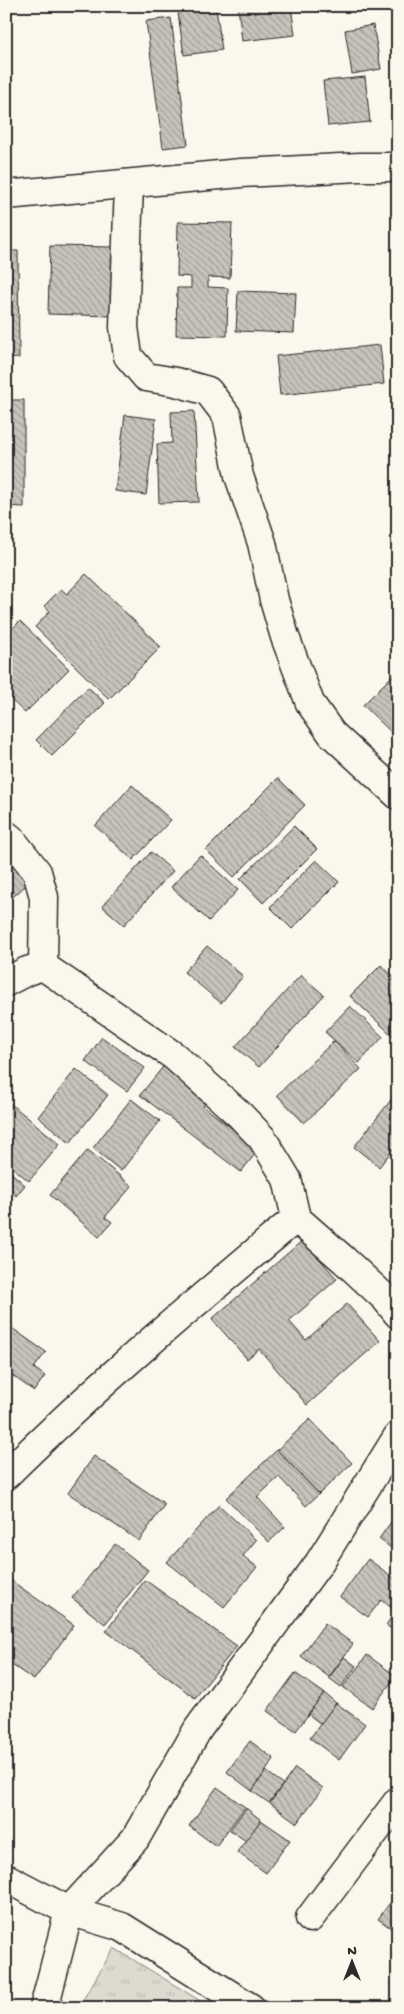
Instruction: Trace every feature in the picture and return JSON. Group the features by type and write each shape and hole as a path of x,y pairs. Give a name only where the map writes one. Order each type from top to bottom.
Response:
{"street":[{"path":"6,194 242,173 398,167"},
{"path":"129,184 124,327 128,356 146,377 176,382 208,391 227,416 239,476 262,543 274,600 285,637 310,703 332,734 398,795"},
{"path":"6,835 37,872 44,896 43,966"},
{"path":"6,982 27,971 43,966"},
{"path":"43,966 174,1056 245,1120 262,1138 287,1179 296,1218 386,1299 398,1314"},
{"path":"6,1475 70,1413 200,1298 296,1218"},
{"path":"44,2008 70,1911 135,1838 198,1729 319,1563 398,1436"},
{"path":"310,1918 398,1801"},
{"path":"6,1878 70,1911 122,1927 252,2008"}],"green space":[{"path":"114,1948 212,2008 78,2008"}],"building":[{"path":"64,6 110,6 64,11"},
{"path":"238,6 291,6 295,35 242,41"},
{"path":"394,6 398,6 398,38"},
{"path":"216,8 222,50 184,55 178,13"},
{"path":"171,18 188,145 163,148 146,21"},
{"path":"373,25 381,69 352,74 345,30"},
{"path":"365,77 370,122 328,126 323,81"},
{"path":"178,222 232,223 230,278 208,277 208,287 228,288 227,336 176,335 177,288 191,288 191,277 177,276"},
{"path":"50,246 113,247 111,316 48,314"},
{"path":"6,251 18,251 19,358 6,359"},
{"path":"238,291 296,293 294,333 236,331"},
{"path":"380,345 384,384 280,395 276,356"},
{"path":"6,400 24,400 24,507 6,506"},
{"path":"194,411 199,502 159,503 157,444 172,443 171,412"},
{"path":"125,415 156,419 146,495 115,491"},
{"path":"86,574 161,647 109,699 35,627 50,611 44,606 61,589 67,594"},
{"path":"20,621 69,669 25,713 6,695 6,623 12,629"},
{"path":"398,670 398,732 394,735 363,705"},
{"path":"88,687 105,703 52,756 36,740"},
{"path":"278,778 305,805 234,877 206,850"},
{"path":"132,785 171,820 133,860 95,826"},
{"path":"294,826 317,849 263,903 240,879"},
{"path":"6,849 33,879 6,903"},
{"path":"151,852 173,871 124,925 102,906"},
{"path":"200,855 238,890 209,921 171,887"},
{"path":"316,860 339,882 292,929 270,907"},
{"path":"207,946 243,976 221,1003 184,972"},
{"path":"381,965 398,981 398,1034 394,1037 350,996"},
{"path":"301,975 324,995 259,1067 235,1047"},
{"path":"350,1006 383,1037 359,1063 325,1032"},
{"path":"102,1037 145,1068 127,1091 85,1061"},
{"path":"334,1041 361,1069 304,1123 277,1095"},
{"path":"167,1062 211,1095 203,1106 259,1149 241,1172 140,1095"},
{"path":"76,1069 108,1095 70,1143 38,1117"},
{"path":"398,1091 398,1143 379,1167 354,1147"},
{"path":"131,1099 160,1121 121,1171 93,1148"},
{"path":"6,1100 60,1144 29,1181 6,1162"},
{"path":"88,1150 132,1186 105,1217 112,1222 99,1237 50,1195"},
{"path":"6,1168 25,1185 16,1196 6,1187"},
{"path":"303,1240 337,1279 289,1321 306,1340 347,1304 380,1341 307,1405 259,1349 247,1359 212,1319"},
{"path":"6,1324 46,1352 34,1368 45,1376 34,1391 6,1371"},
{"path":"310,1419 352,1463 319,1494 277,1450"},
{"path":"277,1450 319,1494 306,1506 279,1477 257,1497 285,1527 269,1542 226,1498"},
{"path":"94,1456 165,1504 139,1541 68,1493"},
{"path":"219,1505 256,1540 243,1556 257,1567 224,1607 167,1562"},
{"path":"398,1512 398,1553 379,1539"},
{"path":"115,1544 148,1570 105,1624 72,1598"},
{"path":"368,1559 398,1581 398,1634 386,1625 396,1611 381,1600 368,1617 340,1597"},
{"path":"6,1577 74,1625 34,1680 6,1661"},
{"path":"145,1580 237,1646 195,1698 106,1631"},
{"path":"325,1623 353,1644 329,1677 301,1656"},
{"path":"367,1655 396,1676 372,1708 343,1687"},
{"path":"344,1657 356,1666 341,1687 329,1678"},
{"path":"295,1673 324,1693 296,1731 267,1711"},
{"path":"324,1693 336,1703 321,1724 308,1714"},
{"path":"336,1703 365,1724 339,1760 310,1738"},
{"path":"250,1741 274,1759 252,1791 227,1772"},
{"path":"295,1768 323,1788 297,1823 270,1803"},
{"path":"266,1771 283,1784 269,1803 252,1791"},
{"path":"217,1787 245,1807 216,1846 189,1826"},
{"path":"246,1808 261,1820 246,1841 230,1830"},
{"path":"261,1820 290,1840 266,1873 237,1852"},
{"path":"398,1892 398,1933 378,1919"}]}
